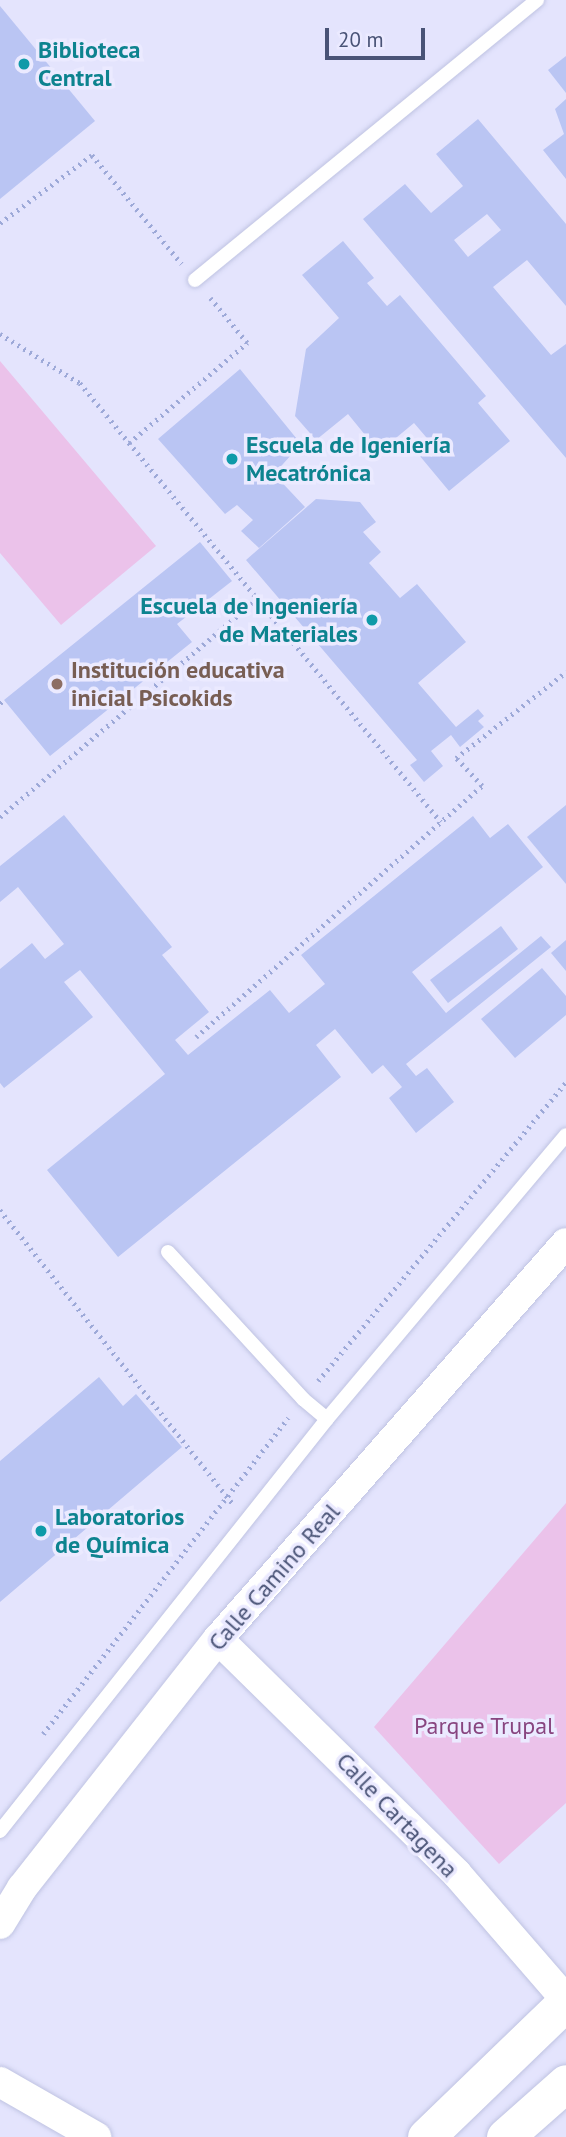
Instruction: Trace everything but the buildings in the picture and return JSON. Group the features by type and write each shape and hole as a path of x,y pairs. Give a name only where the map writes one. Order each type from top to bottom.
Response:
{"street":[{"name":"Calle Camino Real","path":"0,1924 22,1888 218,1639 566,1243"},
{"name":"Calle Cartagena","path":"218,1639 457,1874 566,2001"},
{"path":"426,2137 566,2001"},
{"path":"0,2082 96,2137"},
{"path":"505,2137 566,2083"}],"lane":[{"path":"195,280 537,0"},
{"path":"0,1831 327,1419 566,1135"},
{"path":"168,1252 303,1399 327,1419"}],"path":[{"path":"0,223 92,155 247,343 129,443"},
{"path":"0,334 80,383 440,822"},
{"path":"0,817 257,599"},
{"path":"196,1037 482,786 456,758 566,672"},
{"path":"41,1737 224,1496 566,1082"},
{"path":"0,1210 224,1496 250,1516"}],"green space":[{"path":"0,361 156,546 61,625 0,553"},
{"name":"Parque Trupal","path":"566,1503 566,1803 499,1864 374,1727"}],"place":[{"name":"Biblioteca Central","path":"24,64"},
{"name":"Escuela de Igeniería Mecatrónica","path":"232,459"},
{"name":"Escuela de Ingeniería de Materiales","path":"372,620"},
{"name":"Institución educativa inicial Psicokids","path":"57,684"},
{"name":"Laboratorios de Química","path":"41,1531"}]}
